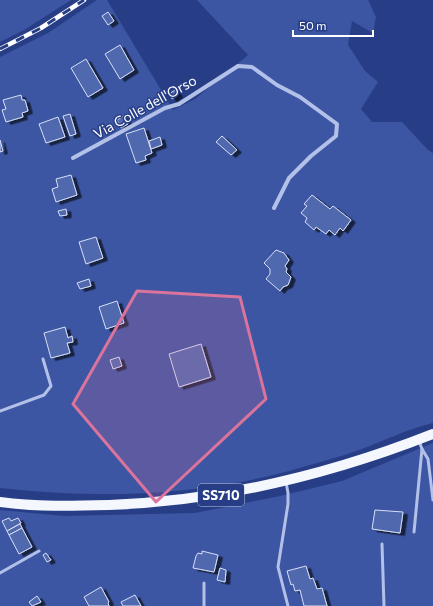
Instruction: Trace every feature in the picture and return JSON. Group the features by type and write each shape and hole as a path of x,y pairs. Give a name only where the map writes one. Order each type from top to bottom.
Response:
{"main road":[{"name":"SS710","path":"0,502 64,507 137,504 232,493 286,482 420,444 433,434"}],"street":[{"name":"Via Colle dell'Orso","path":"73,158 165,108 179,104 238,66 252,68 337,124 336,136 312,156 290,178 274,208"}],"lane":[{"path":"0,411 44,395 51,386 43,359"},
{"path":"420,444 428,459 433,500"},
{"path":"414,532 420,444"},
{"path":"286,482 288,504 278,567 288,606"},
{"path":"382,544 384,606"},
{"path":"0,573 39,552"},
{"path":"204,583 204,606"}],"highlighted area":[{"path":"137,291 240,297 266,399 156,502 73,404"}],"shaded area":[{"path":"0,0 71,0 24,30 0,42"},
{"path":"97,0 107,0 173,110 195,99 248,55 197,0 368,0 376,17 373,33 352,21 348,45 365,71 378,82 361,109 372,122 402,122 428,150 433,153 433,423 414,428 359,450 289,471 218,486 146,493 109,494 73,494 0,488 0,57 48,33"},
{"path":"433,443 433,606 0,606 0,510 64,516 195,513 280,496 342,481"}],"building":[{"path":"108,12 114,21 108,25 102,16"},
{"path":"120,45 134,70 120,79 105,54"},
{"path":"86,59 103,88 88,97 71,68"},
{"path":"175,90 178,95 172,99 169,94"},
{"path":"21,95 22,100 25,100 28,111 22,113 23,117 6,122 2,110 6,109 3,100"},
{"path":"70,114 76,134 70,136 63,116"},
{"path":"124,116 128,124 121,128 117,120"},
{"path":"58,117 65,137 46,143 39,124"},
{"path":"144,128 152,153 145,156 146,160 136,163 126,134"},
{"path":"222,136 237,150 231,155 216,142"},
{"path":"160,137 162,145 151,149 149,141"},
{"path":"0,140 3,151 0,152"},
{"path":"71,175 77,195 56,202 52,189 58,187 56,179"},
{"path":"312,195 330,209 333,206 351,220 343,231 340,228 335,235 329,230 326,234 316,227 314,230 305,222 307,218 301,213 307,206 304,204"},
{"path":"66,209 67,215 60,216 58,211"},
{"path":"96,237 103,258 86,264 79,242"},
{"path":"276,250 284,253 289,260 285,266 287,269 286,272 291,277 288,285 283,287 280,291 266,279 270,274 270,269 264,263"},
{"path":"89,279 91,286 80,289 77,283"},
{"path":"117,301 124,323 106,329 99,307"},
{"path":"65,327 68,338 72,336 73,342 67,343 70,353 51,358 44,333"},
{"path":"201,344 211,377 179,387 169,354"},
{"path":"119,357 122,366 113,369 110,360"},
{"path":"375,510 403,512 400,533 372,529"},
{"path":"9,518 11,521 18,518 21,523 7,531 2,521"},
{"path":"20,524 22,528 9,535 7,531"},
{"path":"22,528 32,547 19,554 9,535"},
{"path":"202,551 218,555 214,572 193,568 196,556 198,553 202,554"},
{"path":"46,553 51,560 47,562 43,555"},
{"path":"306,566 310,579 313,578 317,589 322,588 327,606 304,606 300,590 295,591 293,584 291,585 287,571"},
{"path":"220,568 226,570 225,582 217,580"},
{"path":"101,587 109,602 109,606 89,606 84,597"},
{"path":"135,595 141,606 123,606 121,602"},
{"path":"37,596 41,602 32,606 29,602"}],"railway":[{"path":"0,49 41,28 84,0"}]}
